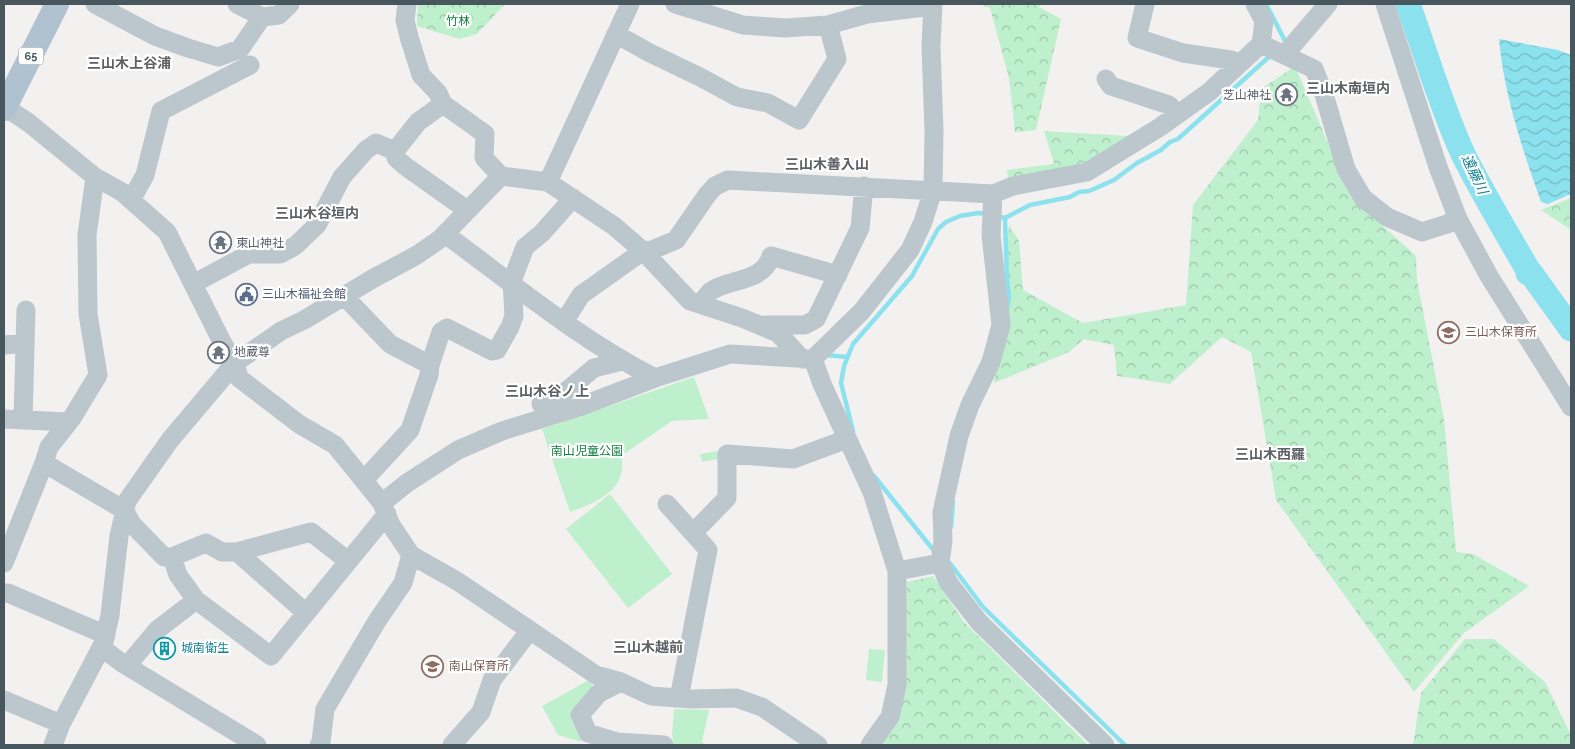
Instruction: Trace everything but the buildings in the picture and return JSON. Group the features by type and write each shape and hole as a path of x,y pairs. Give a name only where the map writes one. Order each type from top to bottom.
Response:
{"main road":[{"name":"65","path":"4,108 57,4"}],"street":[{"path":"94,4 155,36 218,57 240,49 262,17"},
{"path":"236,4 262,17 279,15 290,4"},
{"path":"407,4 405,20 421,75 438,93 444,104 485,134 484,158 501,176 548,182 614,226 643,251 690,301 778,333 808,359 822,384 872,492 897,571 896,685 890,717 870,745"},
{"path":"548,182 630,4"},
{"path":"172,557 178,575 196,600 271,656 348,561 384,509 407,483 458,450 502,431 730,354 808,359 862,311 910,250 923,222 933,190 934,132 931,46 934,5 867,14 828,25 785,28 743,25 675,4"},
{"path":"1145,4 1136,38 1183,53 1231,60 1239,63"},
{"path":"1255,4 1264,21 1273,49 1314,69 1323,92 1346,169 1362,198 1387,216 1422,232 1447,224 1458,218"},
{"path":"564,322 581,296 643,251 652,250 676,240 707,195 716,186 728,180 993,194 1014,186 1087,172 1178,115 1210,92 1239,63 1273,49 1328,4"},
{"path":"1385,4 1438,167 1458,218 1488,276 1571,405"},
{"path":"616,34 737,97 768,103 799,120 837,59 828,25"},
{"path":"131,200 145,175 162,111 250,65"},
{"path":"1106,79 1111,86 1169,105 1178,115"},
{"path":"444,104 418,122 395,151 396,158 467,210"},
{"path":"4,108 29,123 95,177 122,192 167,232 222,342 235,363 239,378 298,424 336,445 364,480 384,509 391,525 412,555 457,581 596,674 621,682 651,696 736,698 762,707 818,745"},
{"path":"193,284 249,254 280,254 295,246 317,225 342,177 366,150 376,144 395,151"},
{"path":"53,745 61,724 104,642 110,615 119,536 127,501 170,440 235,363 281,330 304,320 417,255 445,234 501,176"},
{"path":"4,563 49,447 68,422 98,375 88,314 87,235 95,177"},
{"path":"759,325 805,325 816,319 860,228 864,186"},
{"path":"993,194 992,235 1001,325 990,362 970,405 959,436 942,512 943,541 940,564 948,582 979,622 1105,745"},
{"path":"364,480 410,430 429,375 430,365 441,332 447,328 492,351 497,350 514,316 512,284 525,248 542,233 574,198"},
{"path":"445,234 564,322 622,361 655,378"},
{"path":"701,304 710,292 761,272 771,256 838,275"},
{"path":"344,296 390,344 430,365"},
{"path":"23,420 26,310"},
{"path":"4,345 24,343"},
{"path":"541,404 564,393 594,368 622,361"},
{"path":"4,419 68,422"},
{"path":"693,533 727,498 727,454 793,458 847,439"},
{"path":"44,463 124,510 132,524 164,557 172,557 206,543 222,552 237,552 311,532 348,561"},
{"path":"667,504 708,550 679,698"},
{"path":"237,552 306,613"},
{"path":"319,745 325,709 377,621 403,583 412,555"},
{"path":"897,571 940,564"},
{"path":"4,593 8,593 104,642 127,666 256,745"},
{"path":"127,666 158,630 196,600"},
{"path":"452,745 481,712 492,680 530,630"},
{"path":"621,682 599,693 580,714 588,734 617,742 664,745"},
{"path":"4,700 61,724"}],"green space":[{"name":"竹林","path":"418,4 505,4 477,34 459,39 417,26"},
{"path":"979,4 1040,4 1039,7 1061,19 1036,130 1015,132 1009,78 990,8"},
{"path":"1295,66 1351,197 1416,256 1417,280 1444,419 1456,552 1473,554 1529,586 1464,633 1414,692 1276,500 1251,352 1222,337 1170,384 1117,376 1114,345 1084,339 1069,352 994,383 1009,225 1019,241 1023,290 1083,323 1186,305 1193,205 1258,120 1261,89"},
{"path":"1044,131 1144,137 1087,166 1008,180 1007,170 1054,164"},
{"path":"1571,198 1571,230 1541,210"},
{"name":"南山児童公園","path":"694,377 709,419 672,421 621,456 622,468 620,477 608,493 590,504 570,512 542,429"},
{"path":"723,450 724,458 702,462 700,454"},
{"path":"610,494 672,574 628,608 566,529"},
{"path":"933,576 964,622 1088,745 881,745 899,721 907,582"},
{"path":"1465,639 1494,639 1545,682 1571,735 1571,745 1413,745 1421,693"},
{"path":"869,649 885,650 882,682 866,680"},
{"path":"591,679 593,689 571,719 582,742 558,735 542,706"},
{"path":"674,709 709,710 702,741 705,745 674,745 672,735"}],"water":[{"path":"1499,39 1558,50 1571,55 1571,194 1548,204 1541,202 1509,101"}],"waterway":[{"path":"1266,4 1285,41"},
{"name":"遠藤川","path":"1408,4 1441,99 1463,154 1528,273 1530,272 1571,329"},
{"path":"997,216 1005,218 1030,205 1070,197 1114,180 1137,163 1178,139 1271,55"},
{"path":"853,431 841,383 844,366 853,344 912,276 938,229 946,222 960,216 978,213 987,214"},
{"path":"1005,218 1009,297 1007,308"},
{"path":"826,355 847,357"},
{"path":"874,476 935,552"},
{"path":"951,527 953,502"},
{"path":"949,562 983,607 1125,745"}],"place":[{"name":"芝山神社","path":"1287,95"},
{"name":"東山神社","path":"220,243"},
{"name":"三山木福祉会館","path":"246,294"},
{"name":"三山木保育所","path":"1449,332"},
{"name":"地蔵尊","path":"218,352"},
{"name":"城南衛生","path":"165,648"},
{"name":"南山保育所","path":"433,666"}],"district":[{"name":"三山木上谷浦","path":"129,63"},
{"name":"三山木南垣内","path":"1348,88"},
{"name":"三山木善入山","path":"827,164"},
{"name":"三山木谷垣内","path":"317,213"},
{"name":"三山木谷ノ上","path":"547,391"},
{"name":"三山木西羅","path":"1270,454"},
{"name":"三山木越前","path":"648,647"}]}
